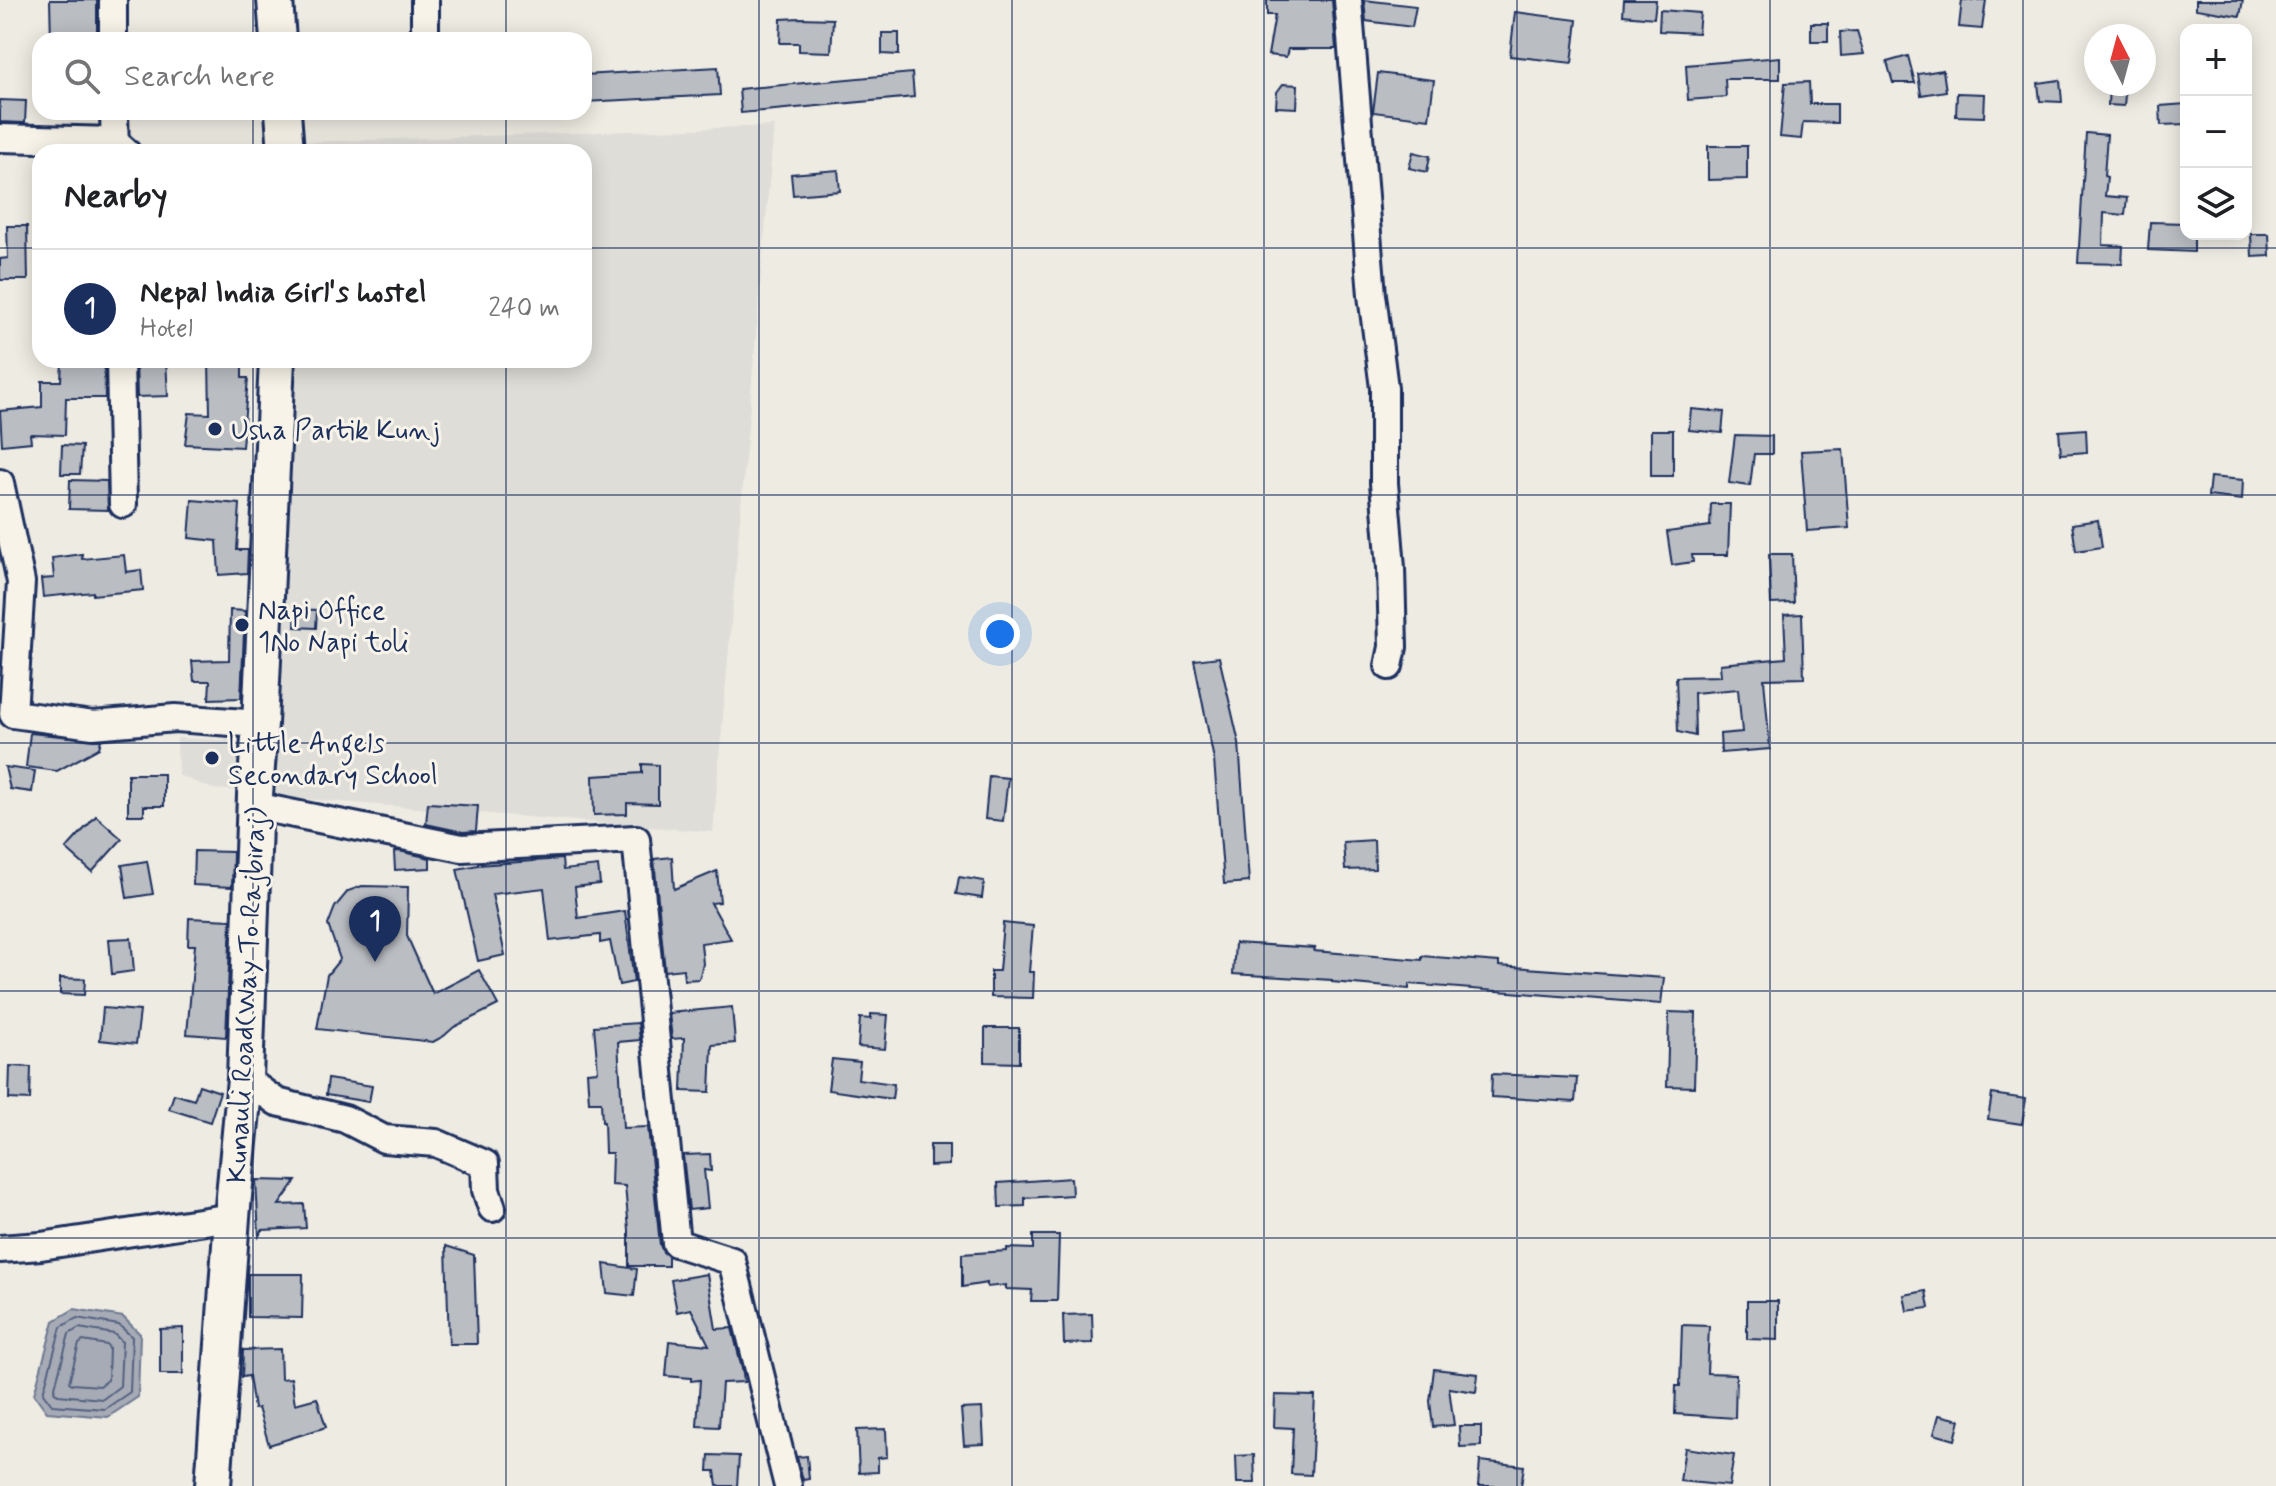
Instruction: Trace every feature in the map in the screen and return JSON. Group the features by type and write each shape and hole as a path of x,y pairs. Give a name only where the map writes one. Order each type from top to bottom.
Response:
{"main road":[{"path":"275,0 277,32"},
{"path":"284,120 285,144"},
{"name":"Kunauli Road(Way To Rajbiraj)","path":"213,1486 245,1079 277,368"}],"street":[{"path":"113,0 113,32"},
{"path":"425,0 425,32"},
{"path":"1348,0 1372,295 1384,388 1384,483 1393,647 1389,666"},
{"path":"115,120 118,144"},
{"path":"0,138 71,144"},
{"path":"120,368 123,504"},
{"path":"0,483 21,582 6,713 93,725 175,718 260,724"},
{"path":"255,806 462,848 636,839 676,1243 732,1261 788,1486"},
{"path":"245,1079 277,1102 345,1119 384,1139 436,1143 485,1164 486,1190 492,1208"},
{"path":"0,1249 41,1246 232,1217"}],"shaded area":[{"path":"774,126 713,832 257,795 289,368 592,368 592,144 305,142"},
{"name":"Little Angels Secondary School","path":"177,738 247,741 246,791 213,789 178,775"}],"water":[{"path":"74,1309 123,1317 140,1334 138,1397 108,1417 47,1412 34,1394 54,1321"}],"building":[{"path":"50,0 97,0 97,32 51,32"},
{"path":"1267,0 1332,0 1336,49 1288,49 1286,57 1268,55 1275,15 1267,15"},
{"path":"1364,0 1416,6 1412,27 1366,21"},
{"path":"1624,0 1656,0 1654,18 1623,15"},
{"path":"1962,0 1986,0 1982,29 1959,27"},
{"path":"2196,0 2243,0 2240,16 2196,9"},
{"path":"1660,10 1700,13 1698,33 1659,31"},
{"path":"1515,12 1577,20 1572,63 1510,56"},
{"path":"781,19 833,19 831,52 799,51 799,43 780,43"},
{"path":"1811,23 1828,23 1828,41 1811,41"},
{"path":"1857,31 1864,54 1841,56 1840,32"},
{"path":"882,33 899,33 899,55 882,54"},
{"path":"1908,56 1915,83 1893,83 1887,62"},
{"path":"1780,57 1780,79 1725,79 1726,97 1688,100 1686,65"},
{"path":"718,67 720,95 592,102 592,75"},
{"path":"1943,70 1946,91 1921,95 1918,74"},
{"path":"912,73 914,97 741,113 739,89"},
{"path":"1378,73 1434,80 1429,119 1373,112"},
{"path":"2060,80 2062,102 2040,101 2038,83"},
{"path":"1809,82 1810,104 1837,104 1837,123 1803,122 1801,139 1780,137 1785,83"},
{"path":"1283,84 1298,85 1297,108 1276,107 1277,92"},
{"path":"1957,93 1985,94 1984,117 1956,116"},
{"path":"2108,96 2125,96 2124,106 2108,105"},
{"path":"0,100 26,101 25,123 0,122"},
{"path":"2180,104 2180,124 2161,125 2160,106"},
{"path":"2086,133 2107,135 2105,196 2127,198 2125,215 2104,213 2103,245 2123,246 2122,264 2078,263"},
{"path":"1708,146 1747,146 1747,179 1708,180"},
{"path":"1413,152 1430,156 1427,172 1409,168"},
{"path":"838,170 840,191 793,195 791,174"},
{"path":"2150,222 2180,223 2180,240 2194,240 2194,252 2148,250"},
{"path":"7,226 27,226 28,280 0,280 0,259 8,258"},
{"path":"2252,234 2269,234 2270,256 2252,257"},
{"path":"62,368 104,368 105,398 66,398 65,435 30,434 31,442 2,445 0,411 42,407 42,381 61,381"},
{"path":"136,368 166,368 168,396 137,397"},
{"path":"209,368 242,368 242,378 248,378 242,447 185,444 189,413 210,414"},
{"path":"1691,409 1724,412 1722,433 1689,430"},
{"path":"2086,429 2087,452 2061,454 2059,431"},
{"path":"1651,430 1673,430 1673,476 1651,476"},
{"path":"1735,435 1772,436 1772,454 1754,454 1750,486 1729,483"},
{"path":"62,445 82,446 80,474 61,474"},
{"path":"1843,449 1849,528 1807,531 1801,451"},
{"path":"2210,477 2243,480 2242,500 2208,496"},
{"path":"70,480 107,481 108,510 69,509"},
{"path":"192,500 240,504 237,550 248,550 247,573 219,575 217,541 189,538"},
{"path":"1711,504 1730,504 1728,555 1692,555 1693,562 1672,565 1667,532 1710,526"},
{"path":"2098,520 2102,547 2076,551 2072,524"},
{"path":"82,554 82,559 124,555 126,572 141,570 143,590 43,597 41,579 54,578 52,558"},
{"path":"1769,554 1792,554 1794,603 1771,604"},
{"path":"296,609 317,610 316,628 295,627"},
{"path":"230,610 245,611 241,698 209,699 210,681 194,681 192,661 229,660"},
{"path":"1802,614 1804,678 1764,679 1770,749 1721,753 1720,734 1742,732 1738,689 1694,693 1695,736 1678,732 1676,677 1721,676 1720,664 1786,658 1784,615"},
{"path":"1219,657 1239,743 1249,882 1224,884 1214,760 1194,660"},
{"path":"30,733 101,740 99,748 57,771 26,767"},
{"path":"642,764 658,765 658,804 627,803 627,814 594,815 593,776 642,773"},
{"path":"5,767 35,771 32,792 10,789"},
{"path":"128,774 164,774 164,806 144,806 144,815 128,815"},
{"path":"989,776 1008,778 1003,821 985,819"},
{"path":"428,803 478,806 476,831 463,832 426,824"},
{"path":"96,816 122,839 92,872 66,849"},
{"path":"1374,840 1375,869 1345,870 1343,842"},
{"path":"194,851 233,852 232,887 193,885"},
{"path":"394,852 430,858 430,868 395,870"},
{"path":"672,857 674,889 717,871 720,902 711,903 731,939 701,943 703,964 699,979 684,980 683,969 665,971 654,859"},
{"path":"562,859 563,870 598,866 600,884 575,887 578,918 625,911 634,982 619,985 610,941 600,943 600,935 550,941 544,888 492,894 505,955 478,961 457,869"},
{"path":"147,861 153,894 127,898 122,865"},
{"path":"959,877 984,881 982,898 956,894"},
{"path":"362,886 408,887 407,936 433,994 479,970 498,1005 454,1027 433,1042 317,1029 327,975 340,959 328,925 335,907 348,891"},
{"path":"189,918 231,920 226,1037 187,1034 195,945 188,945"},
{"path":"1003,923 1033,926 1029,972 1034,972 1033,998 991,997 991,971 999,971"},
{"path":"131,938 134,971 112,974 109,939"},
{"path":"1235,943 1422,960 1422,956 1499,962 1499,966 1664,978 1661,1004 1409,984 1409,989 1332,980 1233,974"},
{"path":"60,978 85,979 84,995 60,994"},
{"path":"732,1007 735,1043 712,1045 710,1092 682,1091 684,1038 672,1039 669,1013"},
{"path":"103,1008 140,1011 136,1044 100,1040"},
{"path":"1669,1012 1696,1013 1694,1087 1667,1086"},
{"path":"871,1014 888,1015 885,1049 858,1047 860,1018 871,1019"},
{"path":"638,1023 640,1040 618,1042 623,1128 648,1127 660,1245 668,1256 668,1266 629,1266 625,1186 611,1185 612,1153 605,1153 601,1102 589,1102 587,1072 598,1071 594,1026"},
{"path":"985,1028 1019,1028 1019,1063 985,1062"},
{"path":"832,1059 860,1062 858,1079 894,1084 892,1099 828,1090"},
{"path":"10,1066 31,1067 30,1100 9,1099"},
{"path":"1492,1074 1577,1078 1575,1102 1491,1097"},
{"path":"328,1079 372,1086 369,1102 326,1095"},
{"path":"199,1085 220,1092 210,1122 169,1109 174,1094 194,1100"},
{"path":"1992,1094 2026,1099 2022,1124 1988,1119"},
{"path":"930,1145 949,1145 949,1165 930,1166"},
{"path":"710,1154 711,1171 704,1170 708,1208 689,1210 683,1155"},
{"path":"1071,1178 1072,1195 1025,1198 1025,1206 999,1207 998,1183"},
{"path":"256,1180 296,1181 279,1205 304,1204 306,1228 262,1230 259,1236"},
{"path":"1033,1235 1059,1235 1057,1301 1031,1301 1032,1290 1006,1289 1006,1285 987,1287 987,1283 962,1287 962,1254 1007,1251 1007,1248 1033,1249"},
{"path":"446,1246 474,1255 477,1344 449,1344"},
{"path":"604,1264 637,1269 634,1296 607,1293"},
{"path":"248,1274 303,1274 302,1318 248,1317"},
{"path":"707,1274 716,1329 732,1328 744,1382 722,1383 719,1427 697,1426 700,1380 666,1376 669,1341 709,1345 691,1309 677,1312 671,1280"},
{"path":"1926,1291 1929,1308 1907,1311 1904,1295"},
{"path":"1747,1301 1778,1301 1778,1340 1747,1339"},
{"path":"1092,1314 1093,1343 1064,1344 1063,1315"},
{"path":"1682,1325 1709,1326 1707,1373 1736,1374 1735,1418 1675,1414 1676,1386 1680,1386"},
{"path":"183,1328 183,1374 160,1374 160,1329"},
{"path":"280,1349 281,1379 291,1378 295,1404 317,1398 326,1427 269,1445 258,1408 254,1409 249,1376 242,1377 243,1350"},
{"path":"1434,1369 1478,1374 1476,1392 1449,1388 1454,1425 1433,1427 1430,1401"},
{"path":"1275,1395 1315,1396 1311,1475 1291,1474 1293,1428 1274,1427"},
{"path":"982,1408 984,1444 964,1445 961,1409"},
{"path":"1939,1415 1960,1420 1955,1440 1934,1434"},
{"path":"1459,1426 1481,1426 1481,1446 1460,1447"},
{"path":"886,1429 887,1457 878,1458 878,1472 859,1473 857,1430"},
{"path":"1685,1448 1734,1455 1729,1486 1680,1481"},
{"path":"709,1455 739,1456 737,1486 717,1486 715,1471 708,1471"},
{"path":"1254,1455 1255,1483 1237,1483 1236,1456"},
{"path":"807,1456 809,1479 803,1480 797,1457"},
{"path":"1480,1461 1524,1466 1521,1486 1478,1486"}],"place":[{"name":"Usha Partik Kunj","path":"215,429"},
{"name":"Napi Office 1No Napi toli","path":"242,625"},
{"name":"Little Angels Secondary School","path":"212,758"},
{"name":"Nepal India Girl's hostel","path":"375,962"}]}
